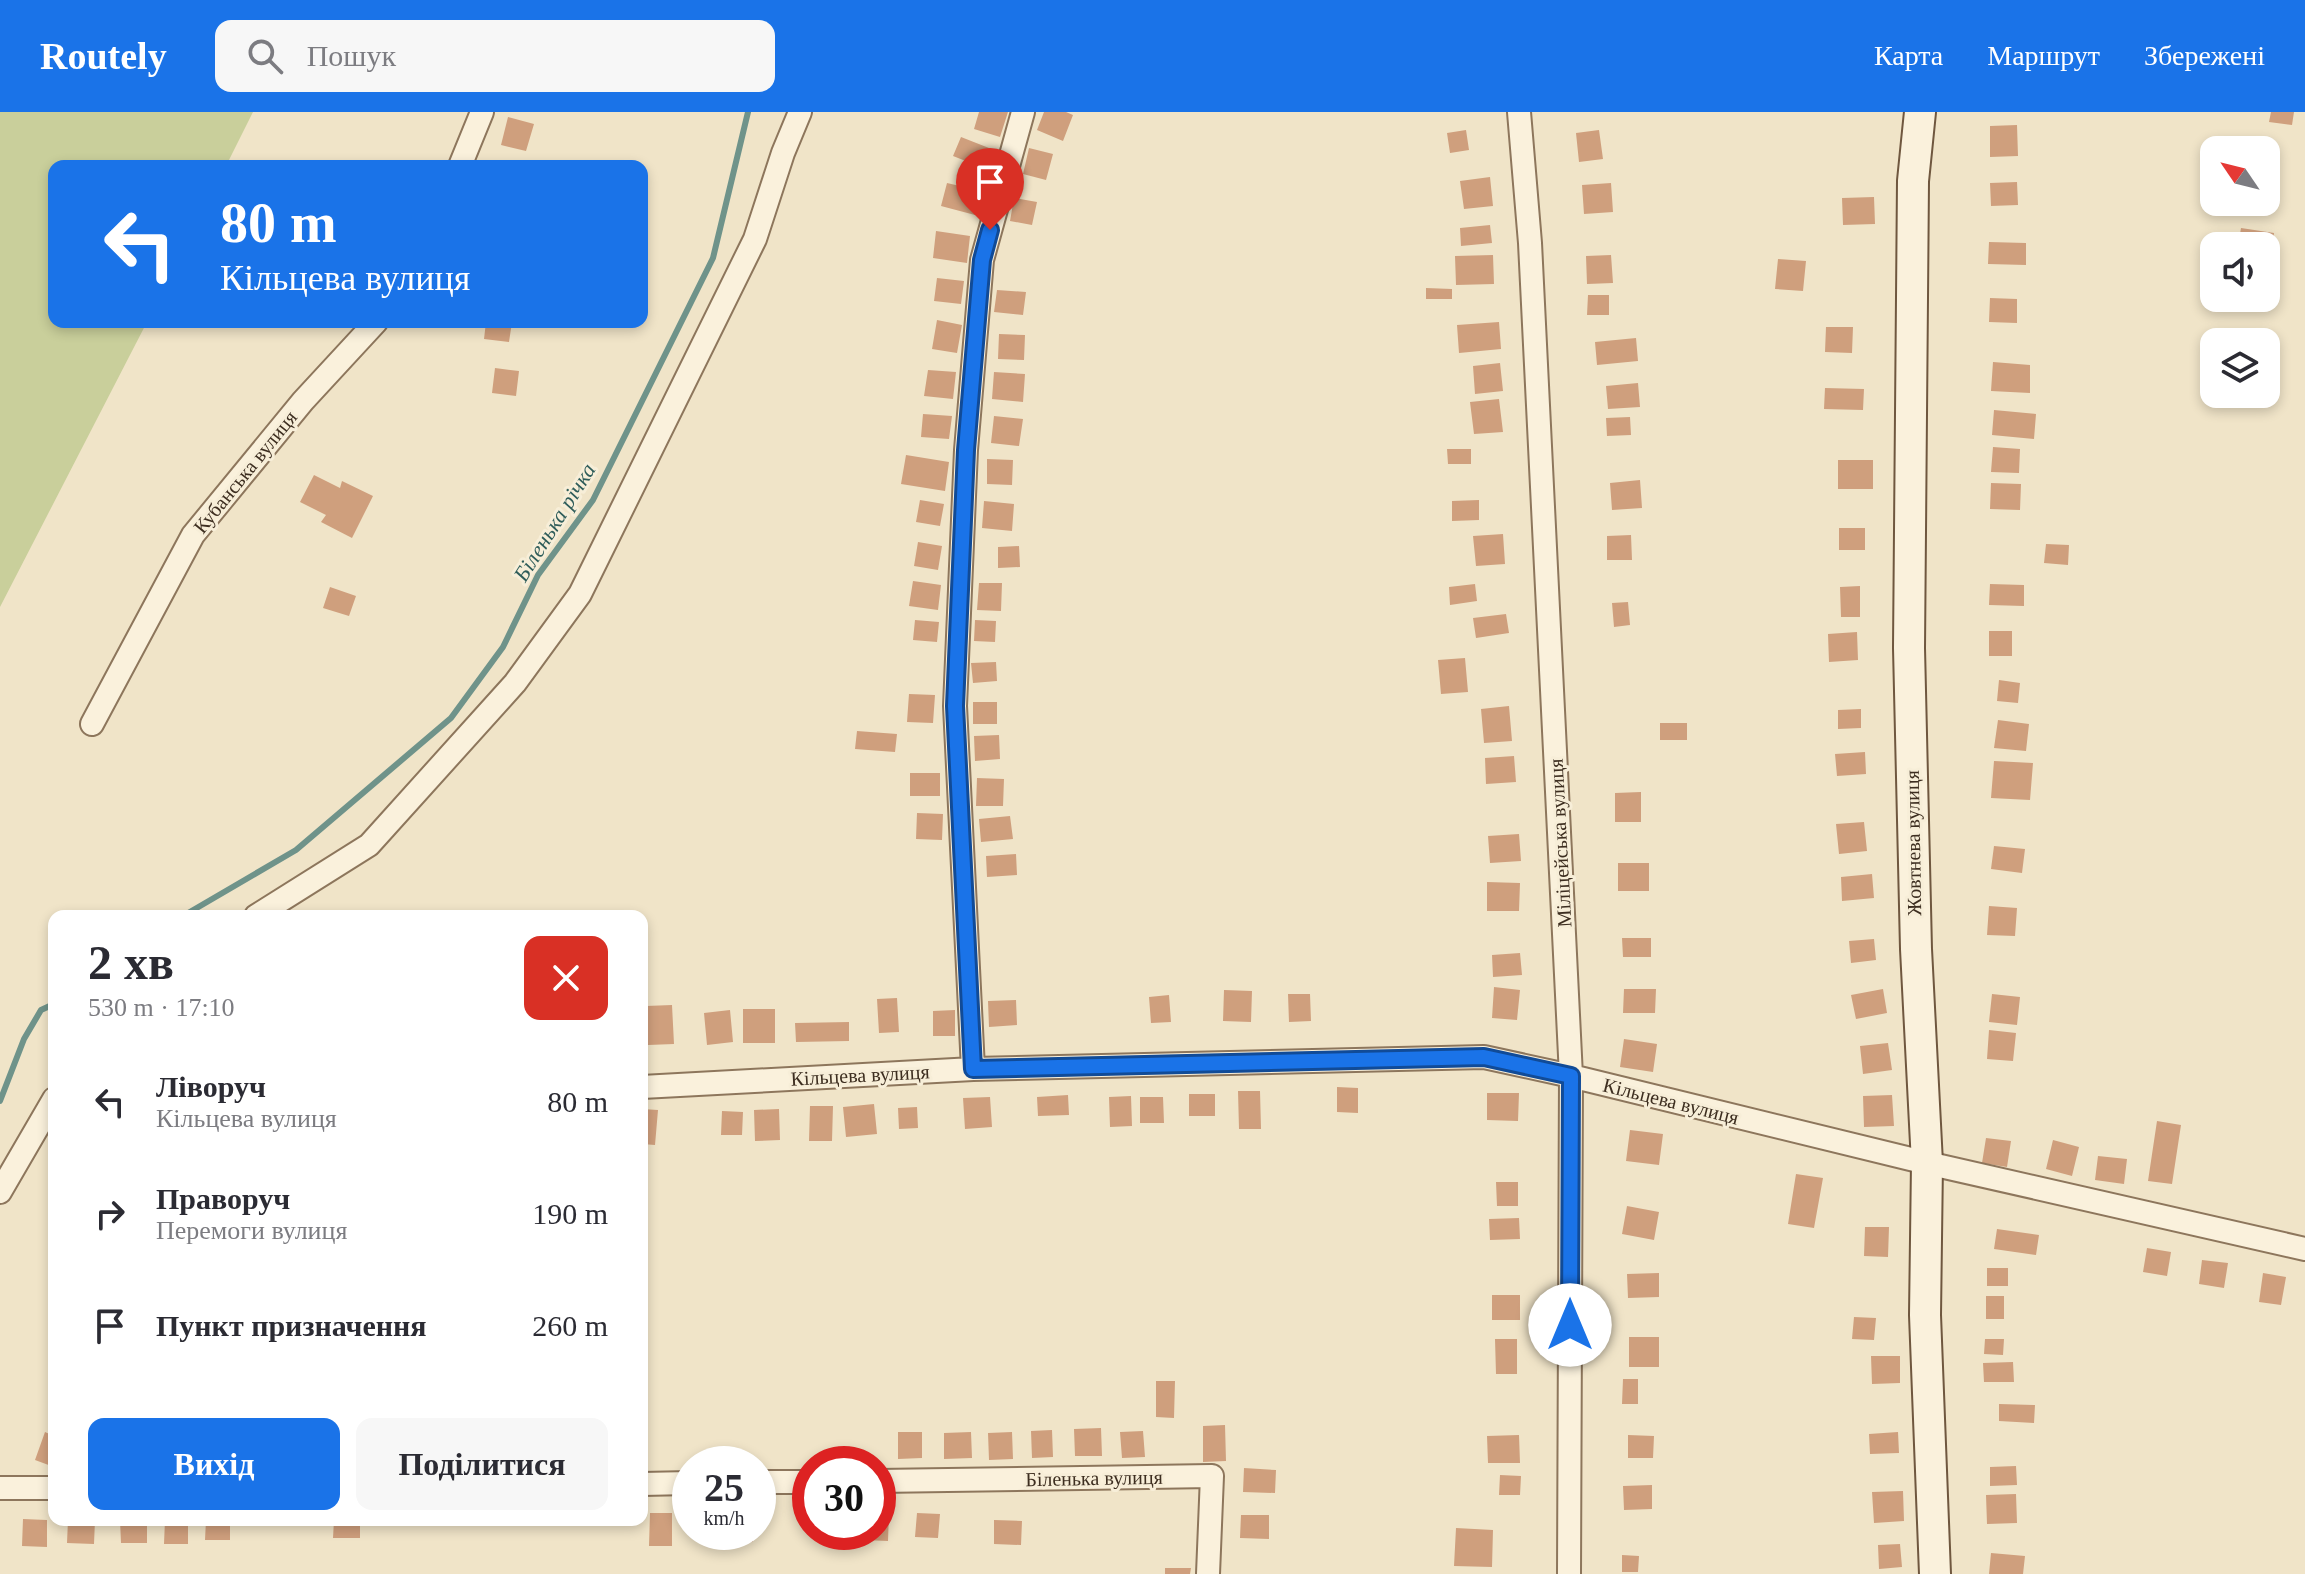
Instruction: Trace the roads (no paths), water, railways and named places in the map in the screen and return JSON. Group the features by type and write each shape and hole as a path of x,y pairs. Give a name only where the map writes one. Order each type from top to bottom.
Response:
{"main road":[{"name":"Жовтнева вулиця","path":"1920,112 1913,181 1909,648 1916,949 1927,1163 1925,1315 1935,1574"}],"street":[{"path":"462,160 482,112"},
{"path":"266,910 369,845 515,683 580,594 755,239 800,112"},
{"path":"973,1069 955,706 966,450 982,260 1023,112"},
{"name":"Міліцейська вулиця","path":"1519,112 1530,243 1571,1076 1569,1574"},
{"name":"Кубанська вулиця","path":"92,724 193,535 303,401 370,328"},
{"name":"Кільцева вулиця","path":"648,1087 973,1069 1484,1057 2305,1249"},
{"path":"0,1192 48,1109"},
{"name":"Біленька вулиця","path":"896,1481 1212,1476 1208,1574"},
{"path":"648,1484 672,1483"},
{"path":"0,1488 48,1488"}],"waterway":[{"name":"Біленька річка","path":"193,910 296,850 451,718 503,647 538,575 593,500 713,258 748,112"},
{"name":"Біленька річка","path":"0,1101 24,1039 41,1010 48,1007"}]}
